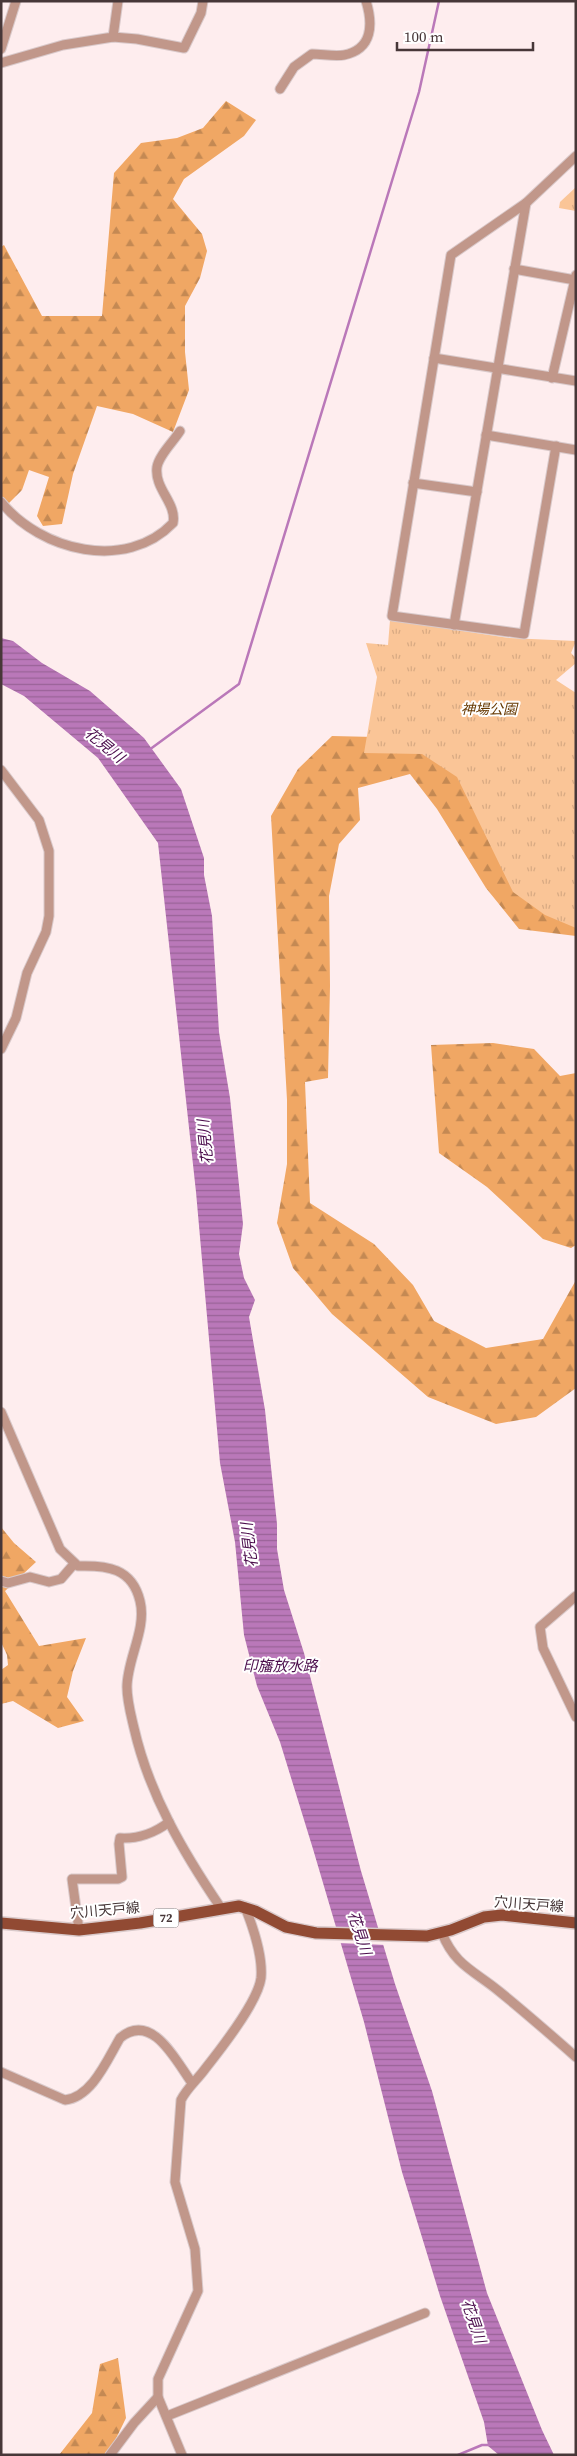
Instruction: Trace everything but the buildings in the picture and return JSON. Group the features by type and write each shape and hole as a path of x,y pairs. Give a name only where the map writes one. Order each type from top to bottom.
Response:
{"main road":[{"name":"穴川天戸線","path":"1,1923 79,1930 140,1923 221,1908 245,1907 291,1929 326,1933 427,1936 442,1933 475,1919 493,1916 576,1923"}],"street":[{"path":"1,49 16,1"},
{"path":"113,37 118,1"},
{"path":"1,63 63,45 113,37 137,39 184,48 200,13 202,1"},
{"path":"280,89 294,67 312,54 342,56 364,44 371,31 371,17 366,1"},
{"path":"556,446 524,634 392,616 451,255 526,203 576,156"},
{"path":"454,625 526,203"},
{"path":"514,269 575,278 552,378"},
{"path":"434,358 576,382"},
{"path":"1,502 10,512 37,533 70,546 105,551 143,545 161,535 173,523 174,510 163,494 158,479 158,466 180,430"},
{"path":"486,435 576,450"},
{"path":"413,483 477,492"},
{"path":"1,770 39,820 47,838 49,851 49,916 46,932 27,973 16,1018 1,1049"},
{"path":"1,1412 60,1549 74,1564 100,1565 119,1570 130,1580 140,1601 141,1619 127,1686 130,1712 141,1758 169,1822 190,1862 221,1908"},
{"path":"1,1581 8,1584 30,1578 49,1582 61,1579 74,1564"},
{"path":"576,1596 540,1627 543,1648 576,1718"},
{"path":"79,1930 72,1879 118,1879 122,1877 120,1838 134,1839 162,1828 169,1822"},
{"path":"182,2455 158,2397 158,2379 198,2291 195,2249 175,2182 181,2100 192,2083 220,2050 258,1991 261,1978 260,1959 251,1922 245,1907"},
{"path":"442,1933 449,1950 464,1967 498,1990 576,2057"},
{"path":"1,2072 65,2100 74,2099 85,2093 120,2038 128,2031 139,2028 153,2033 192,2083"},
{"path":"167,2416 425,2313"},
{"path":"110,2455 134,2423 158,2397"}],"green space":[{"path":"226,101 256,120 244,136 184,179 173,199 202,234 207,251 200,278 185,306 185,352 189,390 173,432 133,414 97,406 73,474 62,524 43,526 37,516 49,477 29,470 22,490 7,505 1,497 1,247 4,245 42,316 102,316 114,173 141,143 177,138 203,128"},
{"path":"576,187 576,211 559,208 560,202"},
{"name":"神場公園","path":"390,620 509,638 576,641 571,653 576,658 576,663 556,680 576,693 576,928 545,915 513,892 457,777 422,754 364,753 377,677 366,643 388,645"},
{"path":"332,736 418,738 576,758 576,936 519,929 486,888 437,809 410,774 358,788 360,820 339,844 329,896 328,1078 305,1082 310,1203 374,1244 413,1285 434,1321 486,1348 543,1339 576,1280 576,1388 536,1417 496,1424 428,1397 332,1314 293,1268 277,1223 287,1164 287,1100 271,816 298,769"},
{"path":"493,1043 534,1049 560,1076 576,1073 576,1245 571,1248 543,1239 487,1187 439,1153 431,1045"},
{"path":"1,1527 14,1543 36,1562 5,1591 39,1646 86,1638 73,1671 67,1697 84,1721 58,1728 13,1701 1,1704 1,1670 8,1665 7,1655 1,1642"},
{"path":"118,2358 126,2418 108,2455 59,2455 92,2413 100,2364"}],"water":[{"name":"印旛放水路","path":"1,638 13,641 42,663 90,691 144,738 181,789 204,858 204,875 212,916 219,1032 230,1098 243,1224 239,1254 244,1278 255,1300 249,1317 265,1410 277,1524 277,1549 284,1590 304,1653 361,1871 395,1984 432,2091 487,2293 542,2430 554,2455 499,2455 488,2446 484,2422 440,2296 402,2172 364,2022 313,1849 280,1742 257,1686 244,1635 235,1542 220,1463 196,1192 158,843 98,758 24,696 1,684"}],"pier":[{"path":"333,1928 381,1930 386,1945 338,1943"}],"waterway":[{"path":"149,750 239,684 419,92 439,1"},
{"path":"458,2455 482,2445 489,2445"}],"water label":[{"name":"花見川","path":"105,745"},
{"name":"花見川","path":"205,1142"},
{"name":"花見川","path":"249,1545"},
{"name":"花見川","path":"360,1933"},
{"name":"花見川","path":"474,2321"}]}
